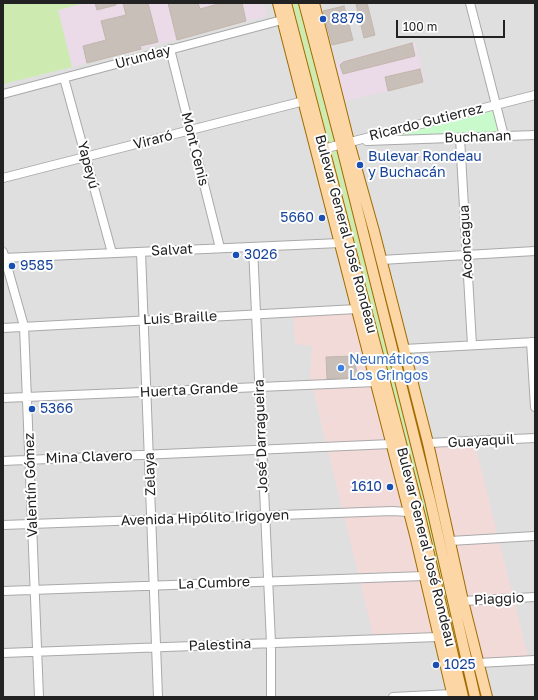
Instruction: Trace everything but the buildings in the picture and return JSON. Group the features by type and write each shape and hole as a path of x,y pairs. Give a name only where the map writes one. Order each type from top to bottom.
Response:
{"main road":[{"name":"Bulevar General José Rondeau","path":"278,3 304,101 320,149 387,392 422,548 463,697"},
{"name":"Bulevar General José Rondeau","path":"285,3 320,149 340,243 391,444 415,513"},
{"path":"285,3 290,47"},
{"name":"Bulevar General José Rondeau","path":"304,3 345,143 374,231 428,443 437,508 436,529"},
{"name":"Bulevar General José Rondeau","path":"314,3 380,298 437,508 474,693"},
{"path":"374,231 380,298"},
{"path":"385,418 387,392"},
{"path":"415,513 437,508"},
{"path":"415,513 436,529 444,542 422,548"},
{"name":"Bulevar General José Rondeau","path":"444,542 463,601 487,697"},
{"name":"Bulevar General José Rondeau","path":"422,548 424,576 452,696"},
{"path":"473,642 474,693"}],"street":[{"path":"470,3 504,136"},
{"name":"Urunday","path":"3,94 282,20"},
{"name":"Mont Cenis","path":"170,50 220,248"},
{"name":"Yapeyú","path":"64,78 112,253"},
{"name":"Ricardo Gutierrez","path":"320,149 380,137 535,95"},
{"name":"Viraró","path":"3,178 304,101"},
{"name":"Buchanan","path":"380,137 460,138 535,135"},
{"name":"Aconcagua","path":"460,138 472,345"},
{"name":"Salvat","path":"3,256 141,252 340,243"},
{"name":"José Darragueira","path":"253,247 268,582 271,697"},
{"path":"381,260 535,251"},
{"name":"Zelaya","path":"141,252 158,697"},
{"name":"Valentín Gómez","path":"3,256 24,326 39,697"},
{"name":"Luis Braille","path":"3,328 357,309"},
{"path":"404,349 533,342 535,407"},
{"name":"Huerta Grande","path":"3,398 376,382"},
{"name":"Guayaquil","path":"428,443 535,438"},
{"name":"Mina Clavero","path":"3,461 391,444"},
{"name":"Avenida Hipólito Irigoyen","path":"3,525 392,511 415,513"},
{"path":"444,542 535,536"},
{"name":"La Cumbre","path":"3,591 424,576"},
{"name":"Piaggio","path":"463,601 535,597"},
{"name":"Palestina","path":"3,653 438,637"},
{"path":"478,663 535,660"},
{"path":"393,697 452,696"}],"shaded area":[{"path":"3,3 535,3 535,697 3,697"},
{"path":"84,3 263,3 267,16 72,67 58,10"},
{"path":"415,42 425,81 343,102 333,63"},
{"path":"393,305 428,443 474,441 529,660 478,663 438,637 373,635 310,377 312,346 295,344 293,312"}],"green space":[{"path":"3,3 84,3 58,10 72,67 3,84"},
{"path":"278,3 314,3 487,697 453,697"},
{"path":"494,107 501,134 394,135"}],"place":[{"name":"8879","path":"323,19"},
{"name":"Bulevar Rondeau y Buchacán","path":"360,165"},
{"name":"5660","path":"322,218"},
{"name":"3026","path":"236,255"},
{"name":"9585","path":"12,266"},
{"name":"Neumáticos Los Gringos","path":"341,368"},
{"name":"5366","path":"32,409"},
{"name":"1610","path":"390,487"},
{"name":"1025","path":"436,665"}]}
